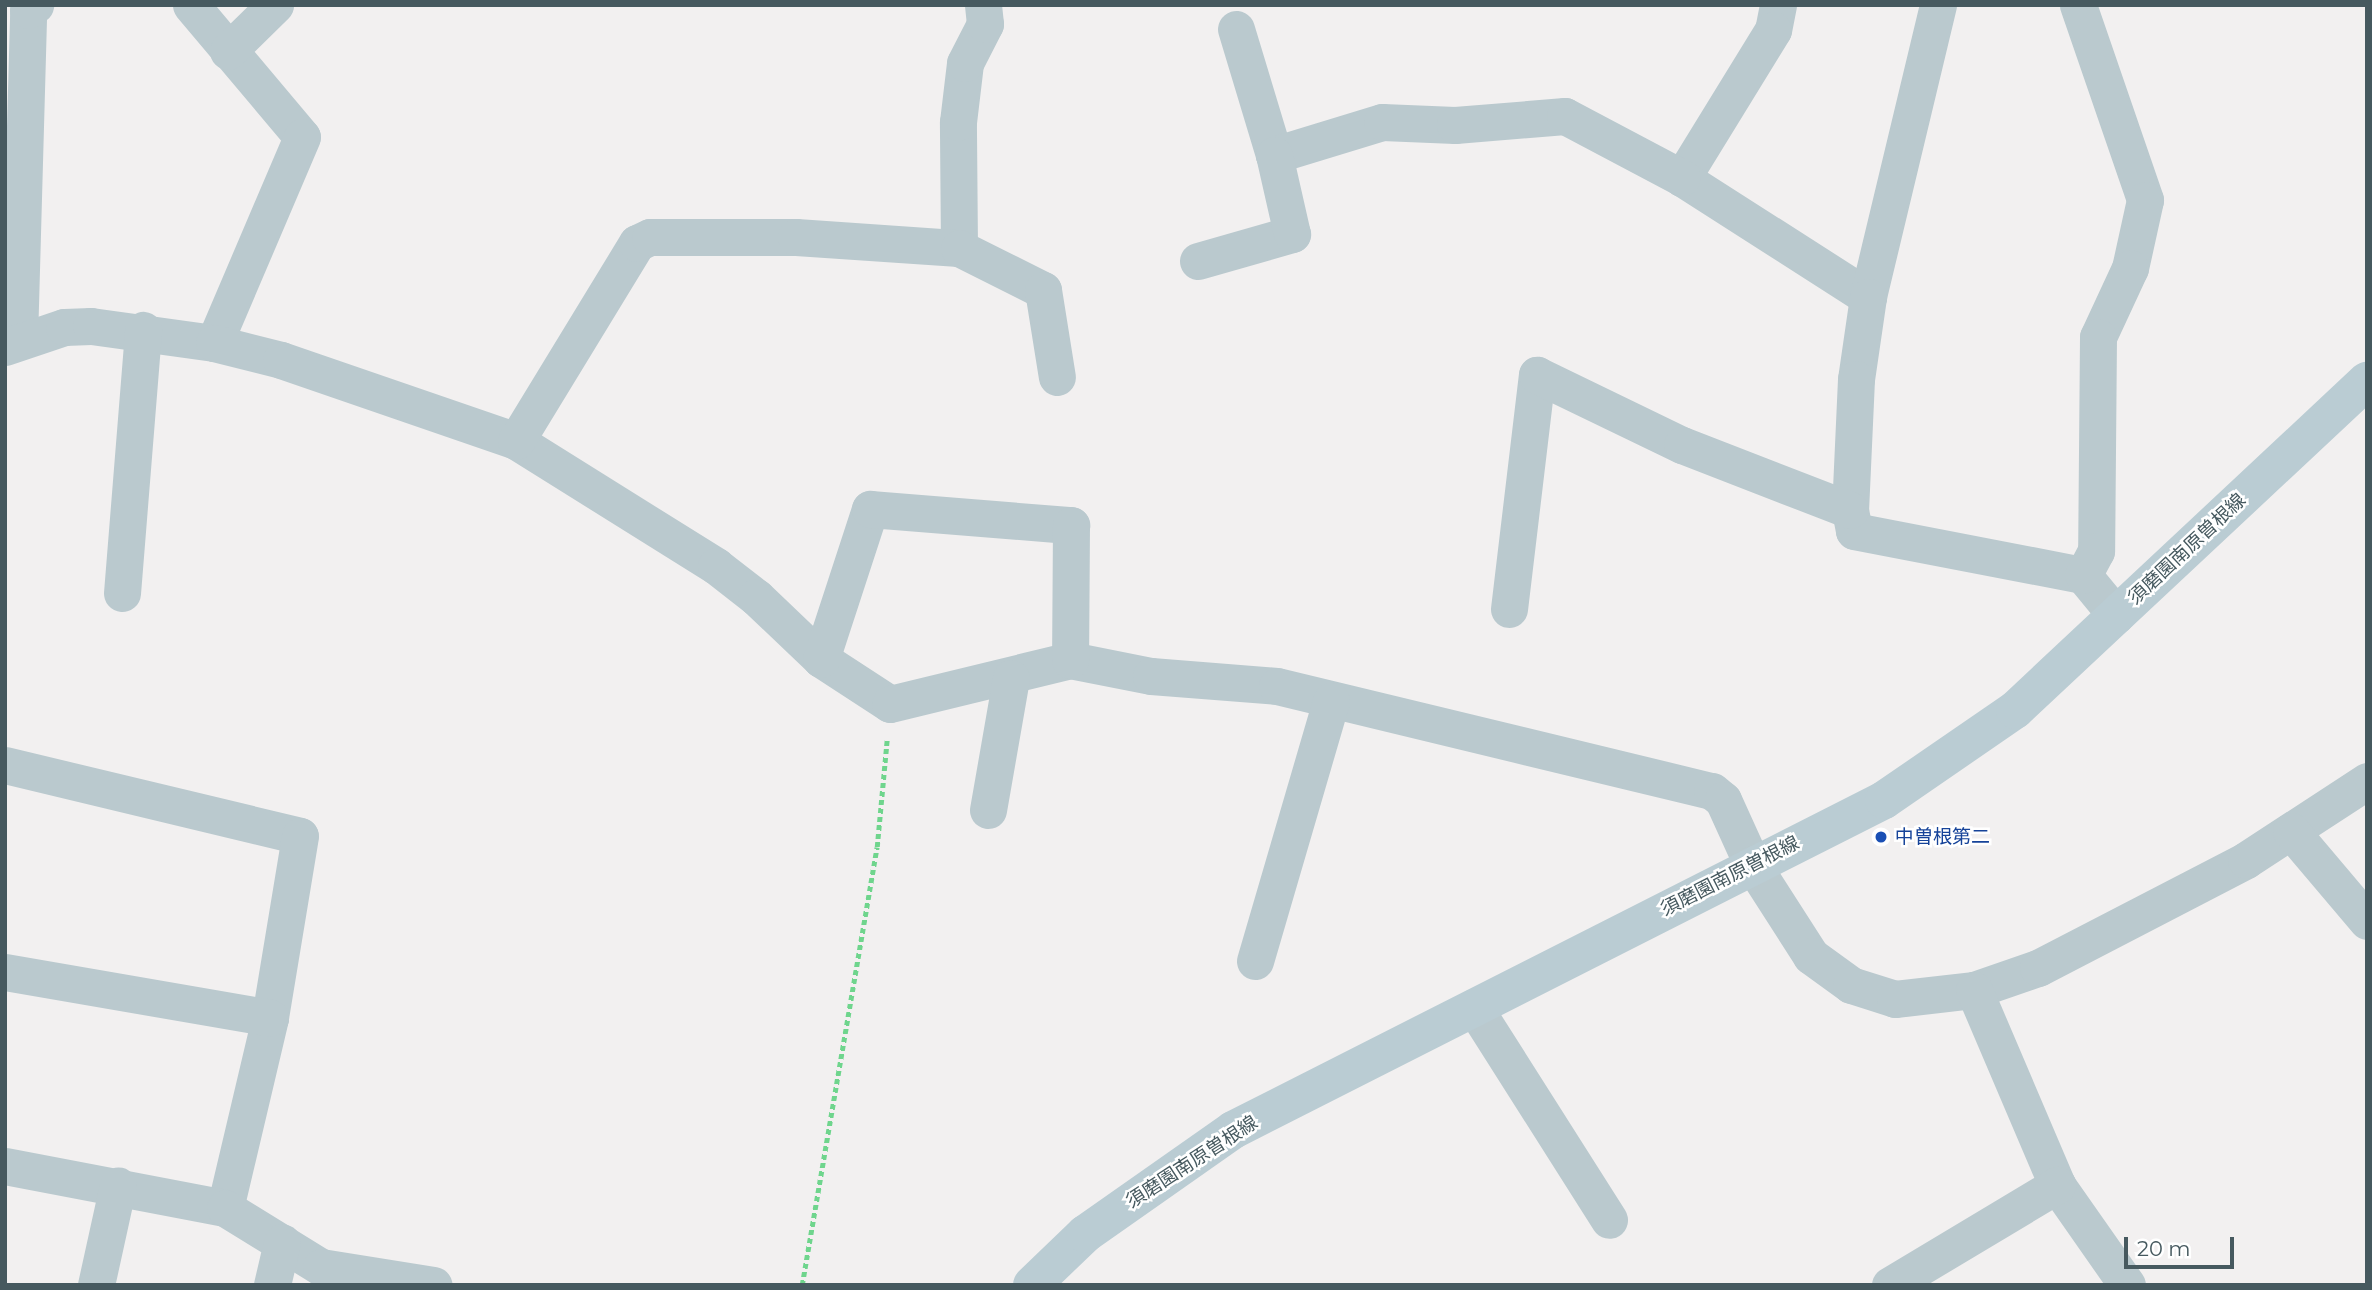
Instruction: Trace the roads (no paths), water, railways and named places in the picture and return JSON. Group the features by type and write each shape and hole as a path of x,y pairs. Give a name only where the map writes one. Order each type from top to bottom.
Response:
{"main road":[{"name":"須磨園南原曽根線","path":"1032,1285 1085,1234 1233,1130 1752,864 1884,800 2015,709 2367,381"}],"street":[{"path":"35,5 27,10 12,344 64,327 143,330 214,343 281,360 516,441 716,566 756,597 821,659 890,704 1010,678 1070,660 1151,676 1277,686 1712,791 1723,800 1752,864 1811,956 1851,985 1895,999 1974,990 2038,968 2246,860 2367,781"},
{"path":"191,5 302,137 214,343"},
{"path":"228,51 275,5"},
{"path":"959,248 958,122 965,63 985,24 983,5"},
{"path":"1682,178 1773,30 1778,5"},
{"path":"1938,5 1868,297 1856,379 1850,510 1854,531 2083,575 2116,615"},
{"path":"2078,5 2145,200 2130,268 2098,337 2096,551 2083,575"},
{"path":"1198,261 1292,234 1274,155 1236,29"},
{"path":"1274,155 1382,122 1455,125 1565,116 1682,178 1868,297"},
{"path":"516,441 637,243 650,237 796,237 959,248 1043,290 1057,377"},
{"path":"122,593 143,330"},
{"path":"1510,609 1537,375 1682,445 1850,510"},
{"path":"821,659 870,509 1071,525 1070,660"},
{"path":"988,810 1010,678"},
{"path":"1255,961 1331,701"},
{"path":"7,775 300,836 270,1018 225,1209"},
{"path":"2291,831 2367,921"},
{"path":"5,972 270,1018"},
{"path":"1974,990 2057,1185 2127,1285"},
{"path":"1474,1007 1609,1220"},
{"path":"5,1166 118,1185 225,1209 321,1267 434,1285"},
{"path":"96,1285 118,1185"},
{"path":"1890,1285 2057,1185"},
{"path":"272,1285 282,1242"}],"place":[{"name":"中曽根第二","path":"1881,837"}]}
